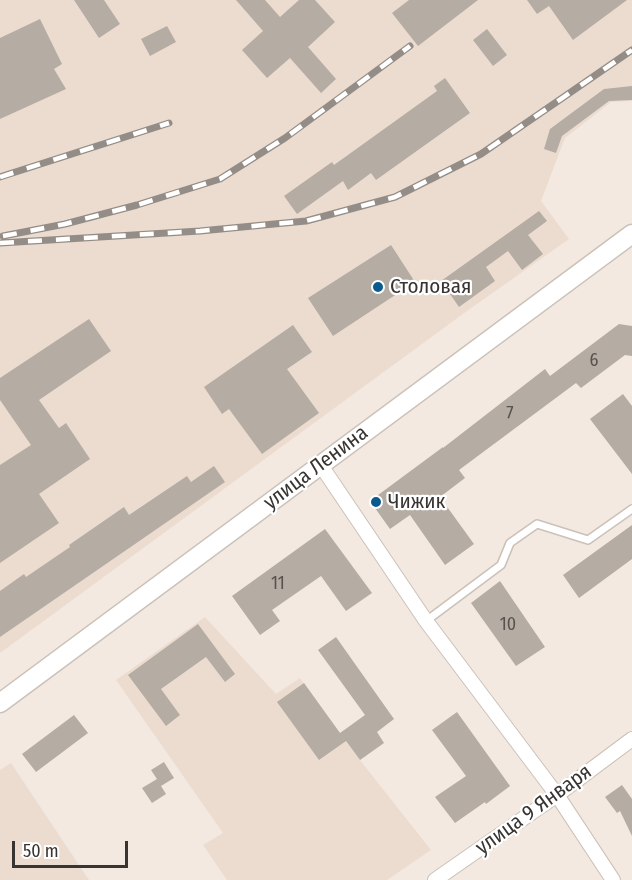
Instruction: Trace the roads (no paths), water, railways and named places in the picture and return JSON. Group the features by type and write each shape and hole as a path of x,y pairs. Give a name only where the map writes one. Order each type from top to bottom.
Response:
{"street":[{"name":"улица Ленина","path":"0,703 632,234"},
{"path":"320,464 426,621 557,795 613,880"},
{"name":"улица 9 Января","path":"435,880 557,795 632,739"}],"lane":[{"path":"426,621 501,565 510,543 537,524 588,540 632,509"}],"railway":[{"path":"3,236 65,224 137,205 220,179 285,138 410,46"},
{"path":"0,243 200,231 306,221 395,197 481,154 632,50"},
{"path":"0,177 169,123"}],"place":[{"name":"Столовая","path":"378,287"},
{"name":"Чижик","path":"376,502"}]}
